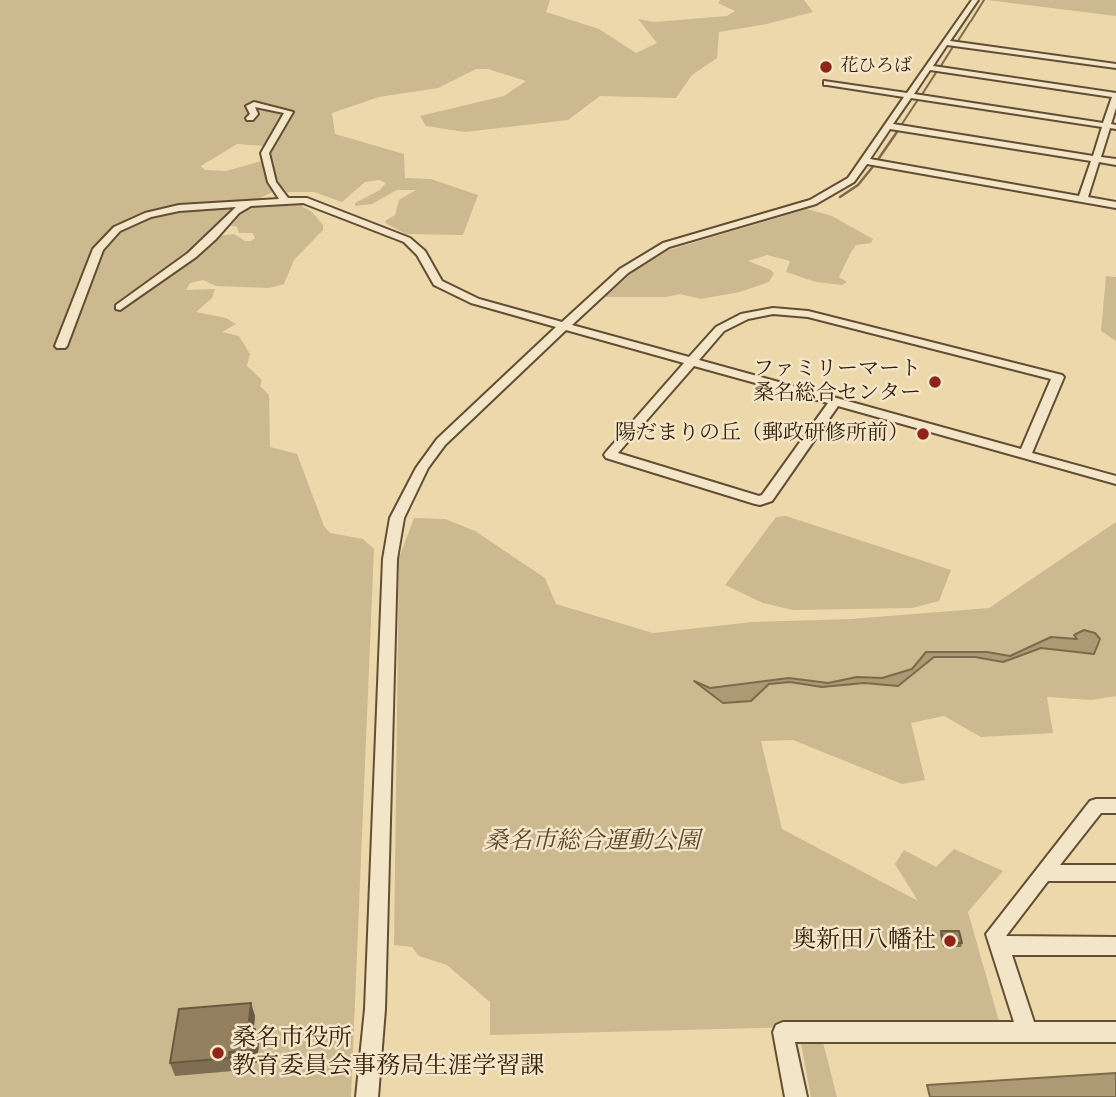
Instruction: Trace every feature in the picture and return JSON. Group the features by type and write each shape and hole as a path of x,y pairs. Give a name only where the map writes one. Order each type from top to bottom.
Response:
{"street":[{"path":"367,1097 375,1009 390,559 397,518 422,468 441,442 624,271 666,245 813,202 841,188 866,161 975,0"},
{"path":"946,43 1116,66"},
{"path":"929,68 1116,96 1111,126 1096,159 1083,199"},
{"path":"827,83 1111,126"},
{"path":"250,118 254,114 250,106 254,104 289,112 265,153 272,182 284,199"},
{"path":"889,126 1116,162"},
{"path":"866,161 1116,205"},
{"path":"61,346 98,248 109,235 138,219 179,208 284,199 319,204 400,236 417,248 430,274 446,289 495,307 1116,480"},
{"path":"120,307 192,255 236,211 255,201"},
{"path":"835,402 767,498 760,501 610,455 720,328 751,314 785,311 808,314 1058,377 1025,454"},
{"path":"1027,1032 996,934 1096,806 1116,806"},
{"path":"1043,873 1116,873"},
{"path":"1000,946 1116,946"},
{"path":"796,1097 783,1032 1116,1032"}],"green space":[{"path":"0,0 550,0 546,12 599,29 636,53 657,43 638,19 654,22 727,16 735,11 718,3 720,0 804,0 813,12 767,24 719,32 717,58 692,75 676,98 600,96 568,120 465,132 426,126 420,116 504,96 526,81 488,69 476,69 438,88 379,97 332,113 335,134 404,154 405,178 431,179 478,195 463,235 406,234 387,224 385,221 395,215 399,200 416,190 397,190 372,204 355,206 355,203 380,190 386,183 379,180 365,182 342,202 314,192 287,192 275,180 268,151 290,112 260,104 254,106 287,112 265,146 237,144 201,166 205,170 226,171 262,161 275,191 258,199 196,204 145,214 113,229 94,248 57,346 67,346 101,249 119,231 140,220 166,212 246,203 231,211 210,237 234,234 245,241 251,241 255,238 253,233 239,233 237,227 227,225 234,215 249,205 296,203 312,212 323,225 323,230 294,260 284,284 269,288 216,286 203,280 190,283 186,290 215,289 212,298 196,312 226,318 236,324 222,332 239,336 250,354 247,366 262,380 260,386 269,395 270,447 297,454 324,526 330,533 363,539 374,549 351,1097 0,1097"},
{"path":"987,0 1116,0 1116,16"},
{"path":"807,209 832,216 873,239 871,243 856,245 839,277 847,282 842,285 816,282 786,272 790,261 767,255 748,261 774,273 769,282 740,292 701,299 680,294 666,297 605,297 633,272 669,250"},
{"path":"1106,276 1116,277 1116,341 1101,331"},
{"path":"786,516 951,570 939,601 912,608 793,610 763,603 725,585 776,517"},
{"name":"桑名市総合運動公園","path":"414,518 445,519 475,531 545,578 556,604 653,633 752,622 851,619 989,608 1116,522 1116,696 1092,700 1047,697 1053,733 981,737 944,716 911,723 925,780 902,784 793,740 761,741 782,829 918,901 895,864 904,850 936,867 954,849 1003,871 968,912 1001,1028 819,1027 837,1097 811,1097 798,1027 490,1035 490,1002 447,965 419,956 412,947 394,945 399,558"}],"shaded area":[{"path":"1084,630 1095,633 1100,639 1094,654 1041,648 1003,662 975,657 934,657 898,686 864,683 822,687 790,682 769,684 751,701 723,703 694,681 710,688 789,678 828,683 857,677 882,678 912,669 926,652 987,652 1010,656 1051,637 1077,639 1074,635"},
{"path":"1116,1073 1116,1097 930,1097 927,1085"}],"building":[{"path":"941,931 959,931 962,943 944,943"},
{"name":"桑名市役所 教育委員会事務局生涯学習課","path":"251,1003 248,1029 255,1029 252,1050 229,1052 229,1058 170,1063 179,1009"}],"waterway":[{"path":"971,21 984,0"},
{"path":"956,44 970,22"},
{"path":"939,69 954,45"},
{"path":"921,96 937,71"},
{"path":"900,127 919,98"},
{"path":"877,161 899,129"},
{"path":"840,197 858,185 875,164"}],"place":[{"name":"花ひろば","path":"826,67"},
{"name":"ファミリーマート 桑名総合センター","path":"935,382"},
{"name":"陽だまりの丘（郵政研修所前）","path":"923,434"},
{"name":"奥新田八幡社","path":"950,941"},
{"name":"桑名市役所 教育委員会事務局生涯学習課","path":"218,1053"}]}
